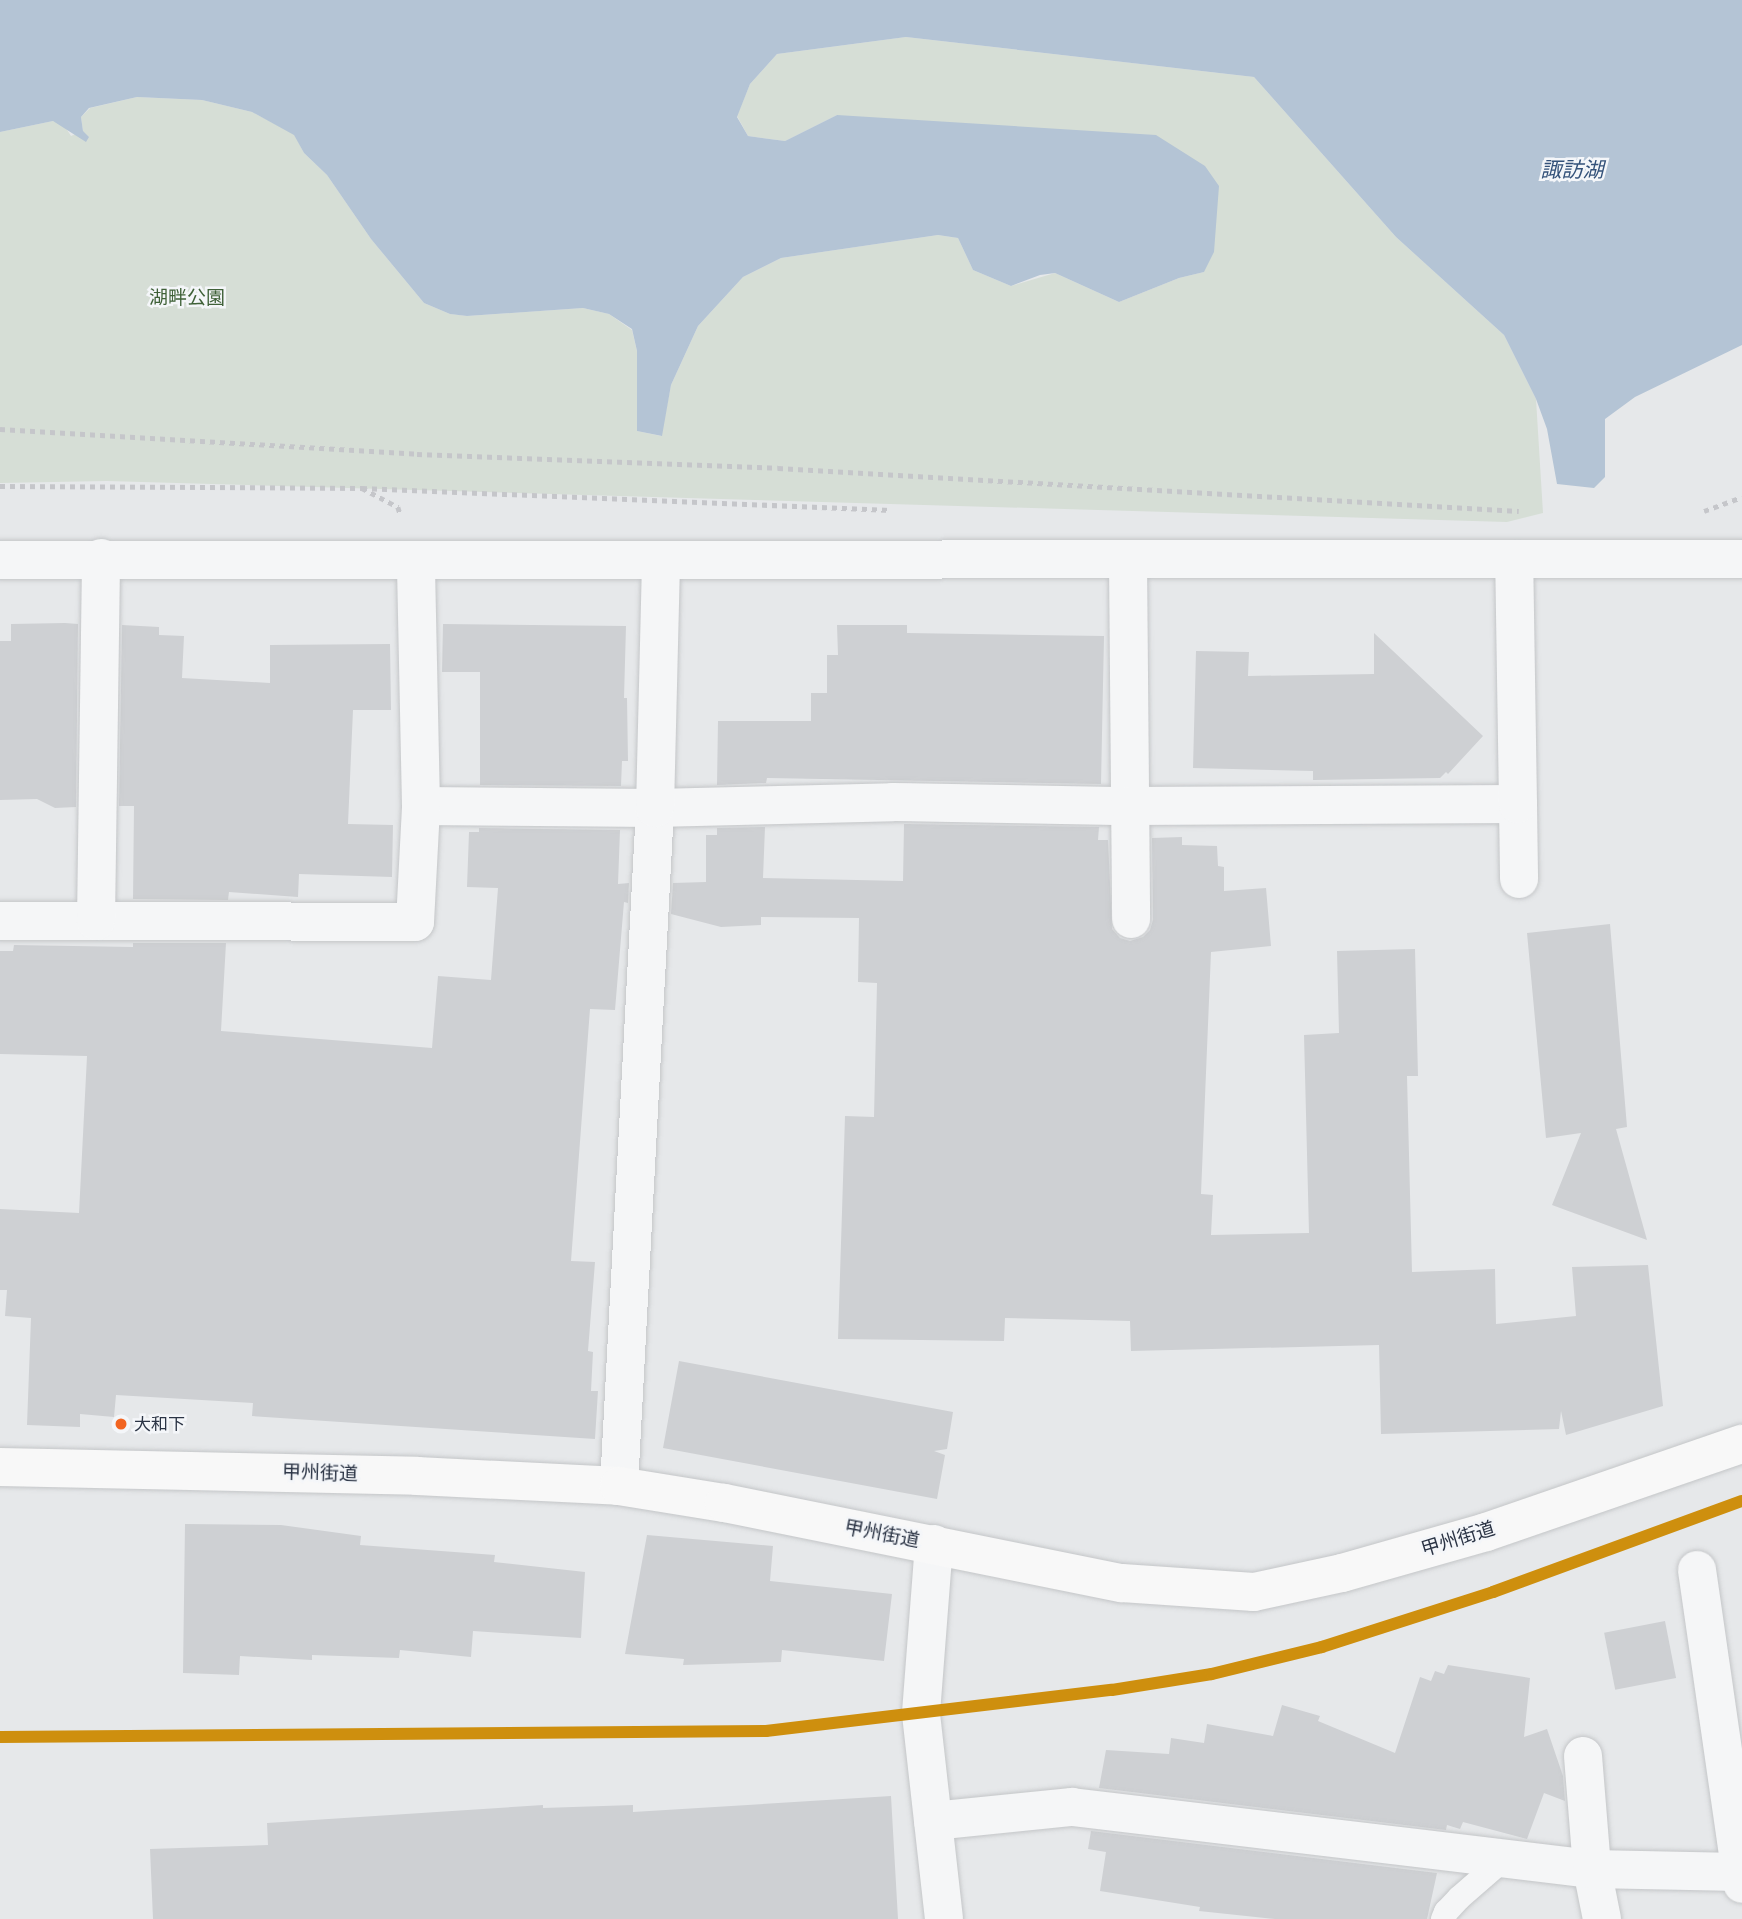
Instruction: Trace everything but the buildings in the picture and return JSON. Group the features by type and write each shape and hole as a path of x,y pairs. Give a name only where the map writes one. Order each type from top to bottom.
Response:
{"highway":[{"name":"甲州街道","path":"0,1467 390,1475 619,1486 724,1503 1122,1583 1254,1592 1342,1573 1486,1532 1742,1444"}],"street":[{"path":"96,921 101,558"},
{"path":"0,560 101,558 661,562 1742,559"},
{"path":"1514,559 1518,879"},
{"path":"0,920 415,922 421,806 416,560"},
{"path":"1128,560 1131,919"},
{"path":"619,1486 655,808 661,562"},
{"path":"421,806 655,808 893,802 1130,806 1518,804"},
{"path":"934,1544 921,1714 944,1919"},
{"path":"933,1821 1072,1807 1592,1869 1741,1878 1697,1570"},
{"path":"1583,1756 1592,1869 1602,1919"}],"lane":[{"path":"1443,1919 1459,1898 1505,1858"}],"path":[{"path":"0,429 417,454 778,468 1532,511"},
{"path":"0,486 362,488 398,507 416,560"},
{"path":"1699,513 1742,497"}],"green space":[{"name":"湖畔公園","path":"906,37 1254,77 1396,237 1504,335 1536,399 1543,513 1507,522 107,481 0,483 0,132 53,121 64,125 71,136 83,131 81,117 90,108 137,97 202,100 252,112 294,134 304,153 327,175 371,239 424,303 450,314 467,316 583,308 609,314 632,330 637,351 637,431 661,436 671,385 698,326 743,277 781,258 938,235 958,238 973,270 1011,286 1055,273 1119,302 1179,278 1204,272 837,115 785,141 748,136 737,116 750,84 777,54"}],"water":[{"name":"諏訪湖","path":"0,0 1742,0 1742,345 1635,397 1605,419 1605,477 1594,488 1557,484 1547,429 1536,399 1504,335 1396,237 1254,77 906,37 777,54 750,84 737,117 748,136 785,141 837,115 1156,135 1205,166 1219,186 1214,252 1204,272 1179,278 1119,302 1055,273 1040,275 1011,286 973,270 958,238 938,235 781,258 743,277 698,326 671,385 662,436 637,431 637,351 632,329 609,314 583,308 467,316 450,314 424,303 371,239 327,175 304,153 294,135 252,112 202,100 137,97 89,108 81,117 83,131 89,137 86,142 53,121 0,132"}],"transit line":[{"path":"0,1737 766,1731 1112,1690 1212,1674 1322,1647 1493,1592 1742,1501"}],"place":[{"name":"大和下","path":"121,1424"}]}
